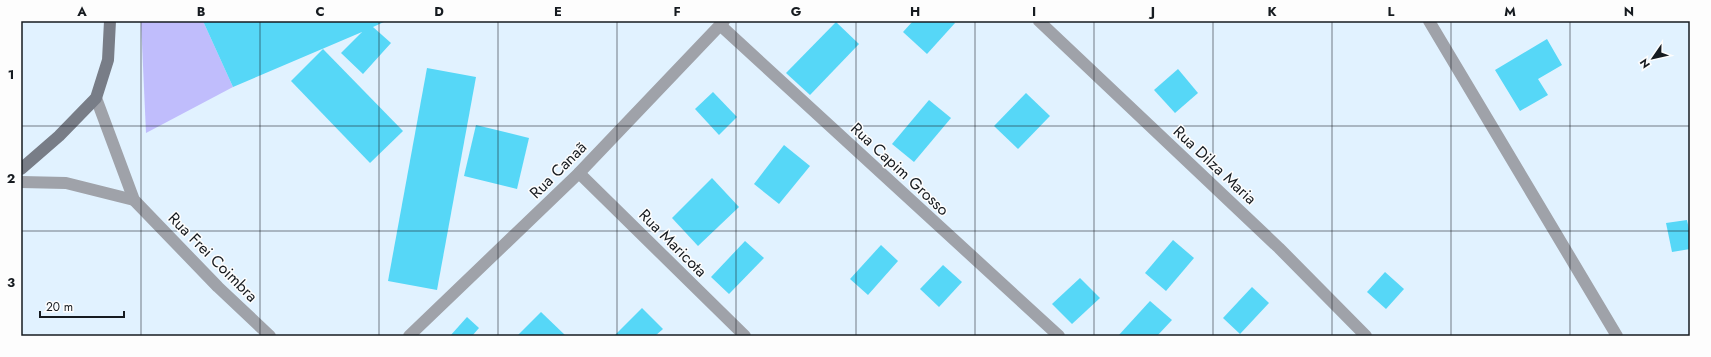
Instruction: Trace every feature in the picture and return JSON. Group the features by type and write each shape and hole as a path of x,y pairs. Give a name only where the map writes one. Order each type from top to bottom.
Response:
{"street":[{"path":"21,169 59,136 96,98 108,60 110,21"},
{"name":"Rua Dilza Maria","path":"1039,21 1279,248 1366,336"},
{"path":"1429,21 1617,336"},
{"name":"Rua Canaã","path":"409,336 579,172 722,23"},
{"name":"Rua Capim Grosso","path":"722,23 1059,336"},
{"name":"Rua Frei Coimbra","path":"96,98 134,200 218,287 270,336"},
{"name":"Rua Maricota","path":"579,172 745,336"},
{"path":"21,182 66,183 134,200"}],"shaded area":[{"path":"141,21 203,21 233,87 146,133"}],"building":[{"path":"203,21 386,21 373,27 391,43 363,74 341,53 362,32 233,87"},
{"path":"913,21 953,21 955,23 927,54 903,32"},
{"path":"836,22 859,44 810,95 786,73"},
{"path":"1547,39 1562,65 1538,79 1548,95 1520,111 1495,70"},
{"path":"323,49 403,131 370,163 291,81"},
{"path":"427,68 476,77 437,290 388,281"},
{"path":"1178,69 1198,93 1175,113 1154,90"},
{"path":"713,92 737,117 719,135 695,109"},
{"path":"1026,93 1050,116 1018,149 994,126"},
{"path":"929,100 951,118 914,162 892,144"},
{"path":"476,125 529,138 517,189 464,176"},
{"path":"784,145 810,166 779,204 754,184"},
{"path":"712,178 739,207 698,246 672,218"},
{"path":"1687,220 1690,234 1690,249 1672,252 1666,223"},
{"path":"1173,240 1194,258 1166,291 1145,273"},
{"path":"745,241 764,258 729,294 711,277"},
{"path":"881,245 898,261 868,295 850,279"},
{"path":"943,265 962,282 939,307 920,289"},
{"path":"1385,272 1404,289 1386,309 1367,292"},
{"path":"1080,278 1100,298 1072,324 1052,304"},
{"path":"1252,287 1269,303 1240,334 1223,318"},
{"path":"1150,301 1172,320 1157,336 1118,336"},
{"path":"642,308 663,329 655,336 614,336"},
{"path":"541,312 566,336 517,336"},
{"path":"467,317 479,328 472,336 450,336"}]}
